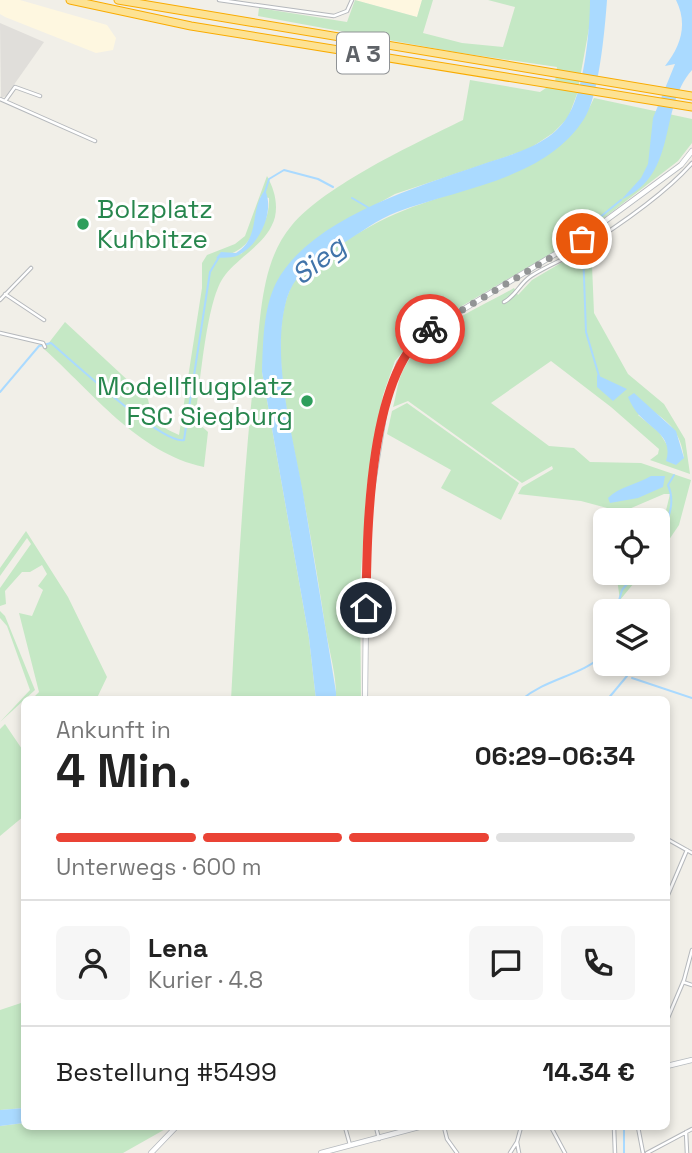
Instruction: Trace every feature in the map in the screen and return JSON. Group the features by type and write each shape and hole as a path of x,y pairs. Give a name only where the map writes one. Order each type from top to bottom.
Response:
{"highway":[{"name":"A 3","path":"70,0 253,36 692,107"},
{"name":"A 3","path":"118,0 692,96"}],"main road":[{"path":"365,696 367,521 387,397 399,363 424,333 582,239 681,164 692,151"},
{"path":"670,1065 692,1060"},
{"path":"151,1153 173,1130"},
{"path":"321,1153 409,1130"}],"street":[{"path":"219,0 334,16 347,11 352,0"},
{"path":"40,96 15,87 2,100 96,141"},
{"path":"504,302 514,297 528,278 576,252 622,220 692,163"},
{"path":"0,300 31,268"},
{"path":"5,294 44,320"},
{"path":"0,333 44,345"},
{"path":"670,841 692,853"},
{"path":"670,890 687,850"},
{"path":"670,1013 692,950"},
{"path":"683,982 692,985"},
{"path":"639,1130 645,1153 656,1151 692,1129"},
{"path":"345,1130 349,1153"},
{"path":"377,1130 379,1139"},
{"path":"445,1130 447,1139 457,1153"},
{"path":"510,1153 517,1142 519,1130"},
{"path":"553,1130 565,1153"},
{"path":"614,1130 615,1153"},
{"path":"687,1132 687,1153"},
{"path":"517,1142 519,1153"}],"shaded area":[{"path":"0,0 20,0 107,25 116,38 113,50 96,53 5,17 0,14"},
{"path":"355,0 422,0 417,17"},
{"path":"0,23 44,42 6,96 1,98"}],"green space":[{"path":"355,0 417,17 422,0 433,0 423,33 462,43 503,47 515,7 488,0 590,0 590,23 577,94 568,118 553,133 529,149 395,194 325,233 268,312 262,372 309,638 316,696 231,696 244,491 259,330 268,274 281,240 307,210 326,195 396,153 463,120 470,80 540,92 555,82 557,67 454,52 258,16 259,8 347,22"},
{"path":"594,98 692,119 692,143 678,161 578,238 421,330 395,361 383,395 367,485 360,585 361,696 336,696 283,384 281,328 285,303 294,281 319,256 371,226 400,212 526,166 553,149 576,127"},
{"path":"267,176 276,201 271,227 259,243 223,278 212,306 195,420 208,432 204,467 180,460 137,435 98,402 44,349 65,322 148,399 158,422 179,435 202,288 202,263 207,255 235,244 245,236","holes":["261,196 269,198 265,222 252,241 241,254 221,257 233,253 248,242 255,227"]},
{"path":"598,241 592,265 594,313 628,374 664,404 685,439 690,474 650,460 658,454 659,449 611,407 551,361 491,403 549,446 574,448 590,462 641,463 691,480 679,525 670,538 670,508 667,508 670,494 631,508 607,508 581,501 518,494 522,487 553,469 552,466 522,483 408,401 393,407 401,375 421,346 450,323 514,288 518,295 532,280","holes":["649,409 668,423 680,441 684,458 670,450 659,432 638,415"]},
{"path":"407,403 519,483 501,520 441,488 451,470 387,434 392,411"},
{"path":"26,531 68,597 107,677 98,696 35,696 39,692 19,613 32,616 43,590 38,586 47,574 42,565 30,572 22,572 5,591 6,604 0,606 0,588 31,544 27,538 0,576 0,568"},
{"path":"618,585 632,585 621,599"},
{"path":"0,611 5,616 35,690 28,696 24,696 30,690 7,626 0,618"},
{"path":"21,700 21,703 0,722"},
{"path":"5,724 21,748 21,818 0,836 0,729"},
{"path":"21,1003 21,1108 0,1110 0,1010"},
{"path":"21,1123 21,1130 164,1130 123,1153 0,1153 0,1126"}],"water":[{"path":"590,0 607,0 594,95 584,119 567,140 524,169 397,212 376,222 309,266 296,280 287,298 281,345 285,396 336,692 336,696 316,696 309,638 262,372 264,327 268,304 276,283 292,260 314,239 370,206 521,151 551,135 566,119 577,94 589,28"},
{"path":"676,0 692,0 692,70 674,103 666,140 652,174 640,188 621,200 641,178 648,164 653,118 675,64 665,66 679,43 681,34 682,18"},
{"path":"265,190 268,198 267,217 259,235 247,250 236,256 216,258 221,252 236,253 244,247 252,232 257,206"},
{"path":"597,375 627,389 613,401 597,387"},
{"path":"634,393 676,431 684,458 676,465 666,461 668,453 665,441 632,405 628,397"},
{"path":"651,476 665,476 663,487 638,498 610,503 608,498 613,494"},
{"path":"21,1108 21,1123 0,1126 0,1110"}],"waterway":[{"path":"265,192 269,179 284,170 318,179 333,187"},
{"path":"352,198 369,208"},
{"path":"582,232 621,200"},
{"path":"583,250 586,332 599,376"},
{"path":"0,392 39,346 51,343 138,416 173,438 184,440 210,272 219,257"},
{"path":"670,510 668,485 674,475"},
{"path":"619,599 626,585"},
{"path":"526,696 593,663"},
{"path":"610,696 627,676"},
{"path":"632,678 692,698"},
{"path":"624,1130 624,1153"}],"way so far":[{"path":"430,329 582,239"}],"place":[{"name":"Bolzplatz Kuhbitze","path":"83,224"},
{"name":"Modellflugplatz FSC Siegburg","path":"307,401"}],"route":[{"path":"366,608 367,521 387,397 399,363 412,345 430,329"}],"water label":[{"name":"Sieg","path":"318,260"}]}
